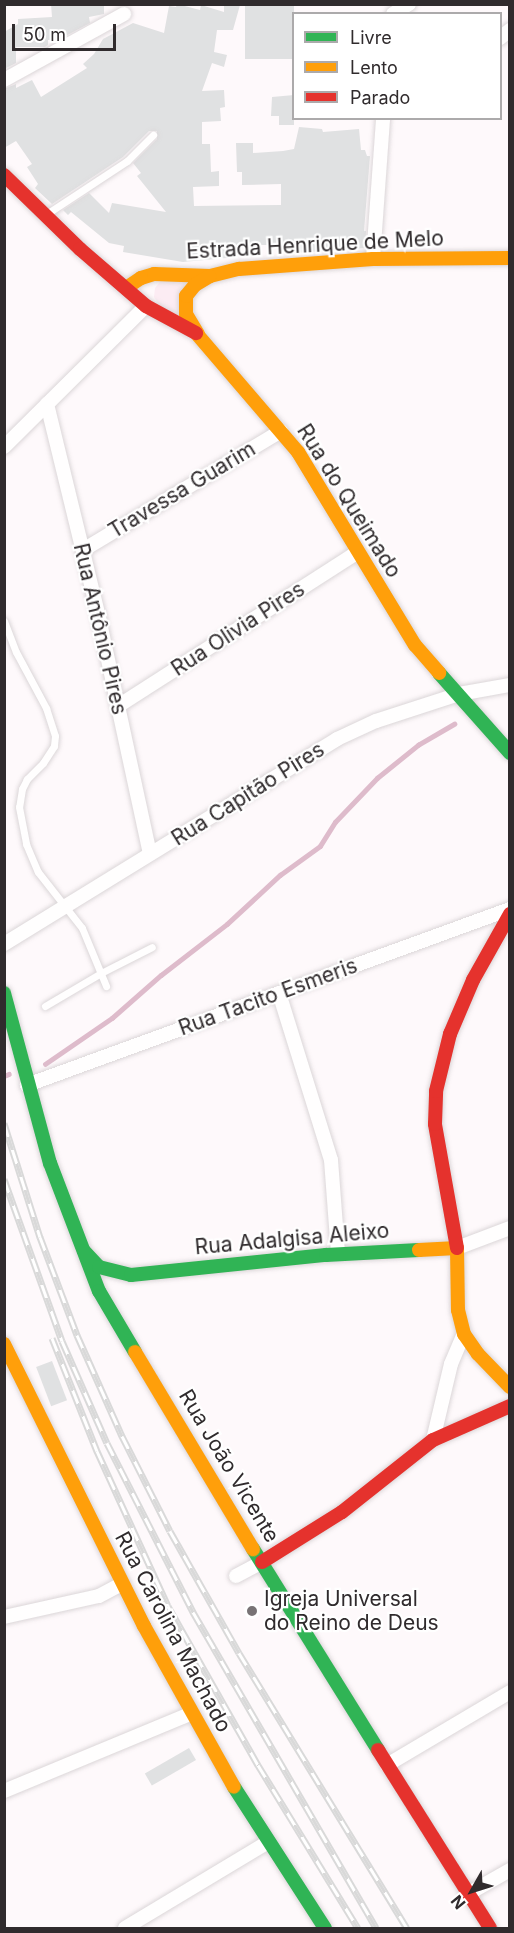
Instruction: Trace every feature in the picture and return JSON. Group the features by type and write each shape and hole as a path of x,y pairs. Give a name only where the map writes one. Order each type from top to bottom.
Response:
{"main road":[{"path":"4,175 46,214"},
{"name":"Rua do Queimado","path":"46,214 146,306 198,334 281,431 304,462 415,645 510,753"},
{"name":"Estrada Henrique de Melo","path":"126,288 141,278 154,274 210,276 239,269 374,259 510,258"},
{"path":"198,334 186,314 186,296 195,285 210,276"},
{"path":"510,914 473,980 450,1034 436,1091 435,1124 458,1248 458,1310 464,1334 478,1354 510,1387"},
{"name":"Rua João Vicente","path":"4,993 27,1085 50,1163 88,1267 109,1309 466,1895 490,1929"},
{"name":"Rua Adalgisa Aleixo","path":"84,1251 99,1268 131,1275 338,1254 458,1248"},
{"path":"109,1309 114,1289 131,1275"},
{"name":"Rua Carolina Machado","path":"4,1344 122,1584 192,1713 268,1842 325,1929"},
{"path":"262,1562 342,1512 433,1440 510,1406"}],"street":[{"path":"395,12 409,4"},
{"path":"4,80 124,14"},
{"path":"374,259 383,120"},
{"path":"4,447 146,306"},
{"name":"Rua Antônio Pires","path":"47,404 83,550 150,854"},
{"name":"Travessa Guarim","path":"83,550 281,431"},
{"name":"Rua Olivia Pires","path":"118,706 358,552"},
{"name":"Rua Capitão Pires","path":"4,944 337,739 376,721 459,694 510,685"},
{"name":"Rua Tacito Esmeris","path":"27,1085 510,909"},
{"path":"279,993 330,1160 338,1254"},
{"name":"Rua Adalgisa Aleixo","path":"458,1248 510,1228"},
{"path":"433,1440 449,1374 464,1334"},
{"path":"236,1576 262,1562"},
{"path":"4,1617 99,1596 122,1584"},
{"path":"387,1765 510,1692"},
{"path":"4,1791 192,1713"},
{"path":"125,1929 268,1842"},
{"path":"466,1895 510,1870"}],"lane":[{"path":"46,214 127,161 153,135"},
{"path":"4,621 16,652 46,708 56,736 54,746 43,763 27,779 22,789 19,807 26,844 38,872 82,928 106,986"},
{"path":"45,1006 100,973 152,947"}],"shaded area":[{"path":"163,278 186,278 177,320 159,305 154,297 155,288"}],"building":[{"path":"51,4 104,4 104,14 89,17 90,23 58,40 48,40 48,45 45,47 16,47 16,63 4,69 4,32 18,24 18,19 52,17"},
{"path":"177,4 200,10 201,5 224,12 224,6 240,5 233,30 217,30 214,52 227,55 224,67 212,63 202,91 224,90 225,107 220,108 221,121 202,122 202,144 210,144 211,172 219,171 219,186 193,187 194,206 281,205 281,184 242,185 242,172 237,172 236,143 253,143 253,153 283,151 294,149 299,127 322,129 323,132 359,129 361,150 365,150 367,156 370,156 364,231 366,231 365,248 296,253 296,248 281,247 281,245 236,245 237,257 183,262 123,252 124,246 109,243 71,212 68,215 63,210 89,193 109,213 112,203 166,212 137,176 141,173 133,163 157,139 157,131 149,131 123,157 52,204 35,188 38,184 27,167 32,164 16,141 4,148 4,89 16,84 16,88 32,80 41,97 87,68 83,64 94,54 103,39 133,23 164,33 169,6 176,7"},
{"path":"245,4 294,4 292,59 245,59"},
{"path":"292,95 294,125 279,125 279,116 271,116 272,97"},
{"path":"52,1361 67,1400 51,1406 36,1367"},
{"path":"189,1748 196,1760 152,1786 145,1774"}],"waterway":[{"path":"45,1064 112,1018 161,975 227,924 280,875 320,846 335,822 377,778 418,745 454,724"},
{"path":"4,1076 9,1074"}],"railway":[{"path":"4,1123 40,1237 77,1335 122,1436 170,1531 239,1653 407,1928"},
{"path":"4,1179 62,1341 107,1443 193,1612 376,1928"},
{"path":"52,1338 97,1451 168,1606 258,1765 358,1928"}],"traffic: fast":[{"path":"439,673 510,753"},
{"path":"4,993 50,1163 99,1291 135,1352"},
{"path":"84,1251 99,1267 131,1275 326,1255 419,1250"},
{"path":"253,1549 378,1750"},
{"path":"234,1787 325,1928"}],"traffic: slow":[{"path":"126,288 141,278 154,274 210,276 239,269 373,259 510,258"},
{"path":"198,334 186,314 186,296 195,285 210,276"},
{"path":"196,333 298,452 415,645 439,673"},
{"path":"419,1250 457,1248 458,1310 464,1334 478,1354 510,1387"},
{"path":"4,1344 144,1626 234,1787"},
{"path":"135,1352 253,1549"}],"traffic: jam":[{"path":"4,175 80,249 146,306 196,333"},
{"path":"457,1248 435,1124 436,1091 450,1034 473,980 510,914"},
{"path":"262,1562 342,1512 433,1440 510,1406"},
{"path":"378,1750 490,1928"}],"place":[{"name":"Igreja Universal do Reino de Deus","path":"252,1611"}]}
